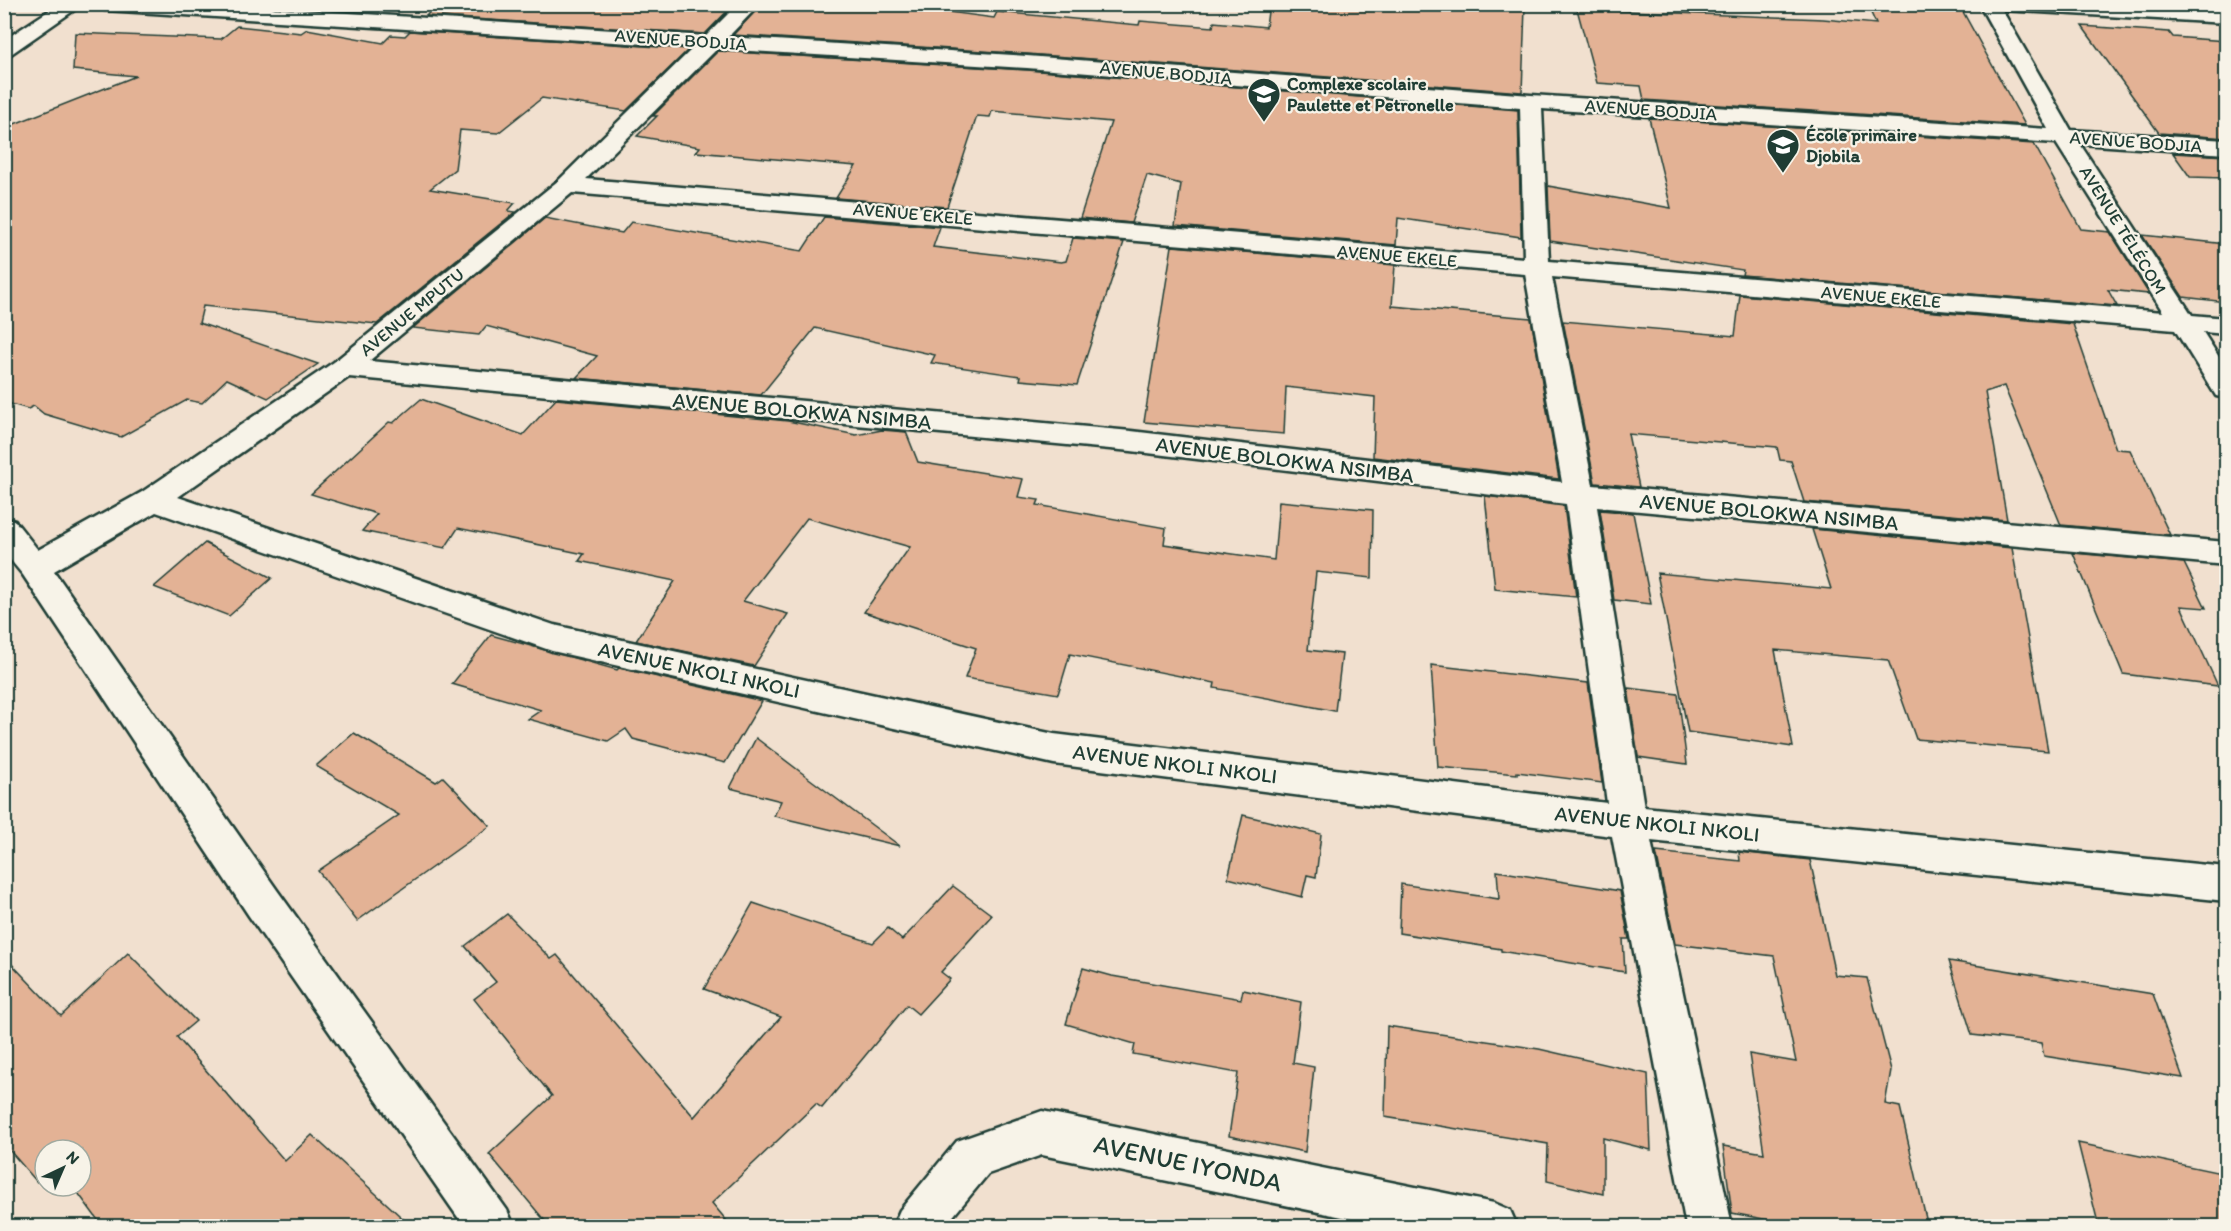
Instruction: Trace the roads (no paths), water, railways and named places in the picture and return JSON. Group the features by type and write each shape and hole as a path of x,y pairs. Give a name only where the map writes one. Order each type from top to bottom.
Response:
{"street":[{"path":"4,50 73,4"},
{"name":"AVENUE BODJIA","path":"105,4 1027,62 1531,102 2226,147"},
{"name":"AVENUE MPUTU","path":"34,567 153,500 344,368 567,185 750,4"},
{"name":"AVENUE TÉLÉCOM","path":"1989,4 2064,137 2226,389"},
{"path":"2004,4 2226,17"},
{"path":"1531,102 1537,268 1580,495 1628,822 1709,1227"},
{"name":"AVENUE EKELE","path":"567,185 2226,326"},
{"name":"AVENUE BOLOKWA NSIMBA","path":"344,368 1131,441 1580,495 2226,553"},
{"name":"AVENUE NKOLI NKOLI","path":"153,500 552,638 1054,749 1628,822 2226,884"},
{"path":"4,529 34,567 263,903 491,1227"},
{"name":"AVENUE IYONDA","path":"916,1227 973,1157 1042,1133 1494,1227"}],"place":[{"name":"Complexe scolaire Paulette et Petronelle","path":"1264,123"},
{"name":"École primaire Djobila","path":"1783,174"}]}
